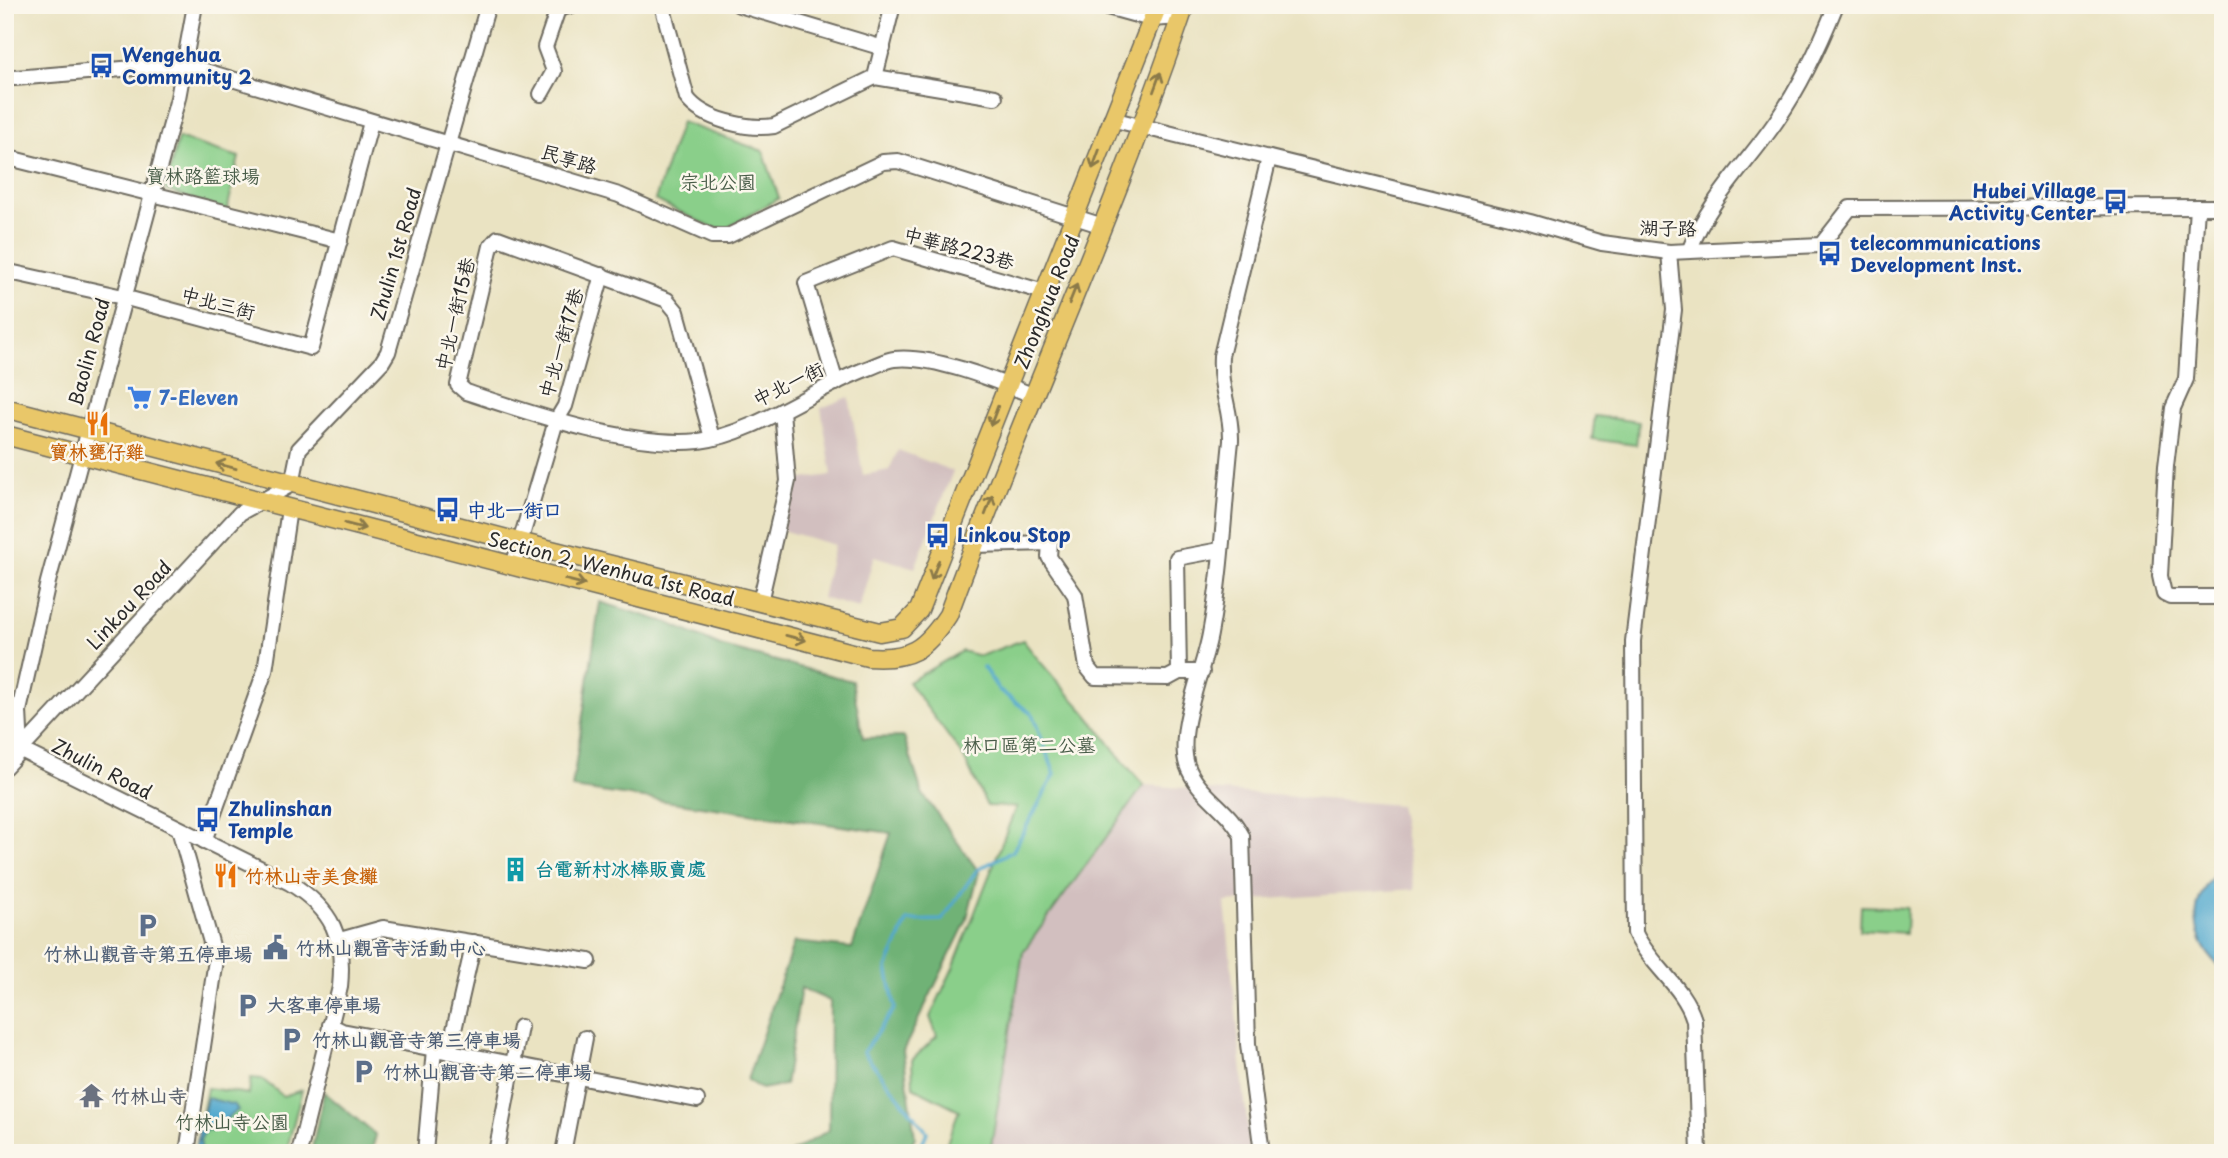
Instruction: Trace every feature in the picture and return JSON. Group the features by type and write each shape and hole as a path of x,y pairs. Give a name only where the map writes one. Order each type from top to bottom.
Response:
{"main road":[{"name":"Zhonghua Road","path":"919,610 1006,385 1076,215 1111,119 1157,10"},
{"name":"Zhonghua Road","path":"948,615 1032,395 1142,127 1183,11"},
{"name":"Section 2, Wenhua 1st Road","path":"5,408 292,484 880,632 902,628 919,610"},
{"name":"Section 2, Wenhua 1st Road","path":"5,435 868,657 893,659 917,651 935,634 948,615"},
{"path":"289,509 292,484"}],"street":[{"name":"Baolin Road","path":"21,750 19,711 48,582 178,99 182,64 195,5"},
{"name":"Zhulin 1st Road","path":"292,484 299,449 367,381 388,352 488,5"},
{"path":"541,94 554,71 545,47 558,9 572,5"},
{"path":"662,5 688,98 695,109 752,127 774,125 875,77 995,97"},
{"path":"739,5 883,48"},
{"path":"875,77 893,5"},
{"path":"1100,5 1183,11"},
{"path":"1690,248 1714,203 1792,96 1836,5"},
{"name":"民享路","path":"5,76 15,78 182,64 619,195 712,236 728,236 883,162 898,160 1076,215 1100,225"},
{"name":"湖子路","path":"1111,119 1530,222 1602,243 1669,252 1690,248 1821,245 1850,208 2223,207"},
{"name":"中北三街","path":"5,271 123,297 311,348 371,121"},
{"path":"5,158 340,241"},
{"path":"1262,1153 1248,1044 1242,836 1235,821 1196,784 1186,762 1194,690 1202,671 1211,633 1231,442 1232,424 1220,380 1222,356 1269,158"},
{"path":"2197,207 2186,379 2173,408 2166,466 2160,576 2164,594 2170,597 2223,597"},
{"name":"中北一街15巷","path":"458,385 491,246 498,238 602,275"},
{"name":"中華路223巷","path":"835,383 806,283 893,248 1044,292"},
{"path":"1669,252 1674,310 1633,641 1635,933 1643,950 1690,1006 1694,1020 1699,1153"},
{"path":"602,275 667,300 677,312 712,438"},
{"name":"中北一街17巷","path":"556,421 565,406 602,275"},
{"name":"中北一街","path":"458,385 467,392 556,421 668,443 712,438 782,411 835,383 894,359 951,368 1032,395"},
{"path":"760,602 789,481 782,411"},
{"path":"513,566 556,421"},
{"name":"Linkou Road","path":"5,767 240,513 292,484"},
{"path":"204,841 265,671 289,509"},
{"path":"974,545 1050,543 1049,557 1075,595 1087,667 1095,677 1168,678 1179,672 1202,671"},
{"path":"1179,672 1177,558 1220,550"},
{"name":"Zhulin Road","path":"5,748 21,750 179,830 243,859 307,894 332,923 340,940"},
{"path":"179,830 216,960 187,1153"},
{"path":"299,1153 343,961 340,940 383,928 589,961"},
{"path":"425,1153 442,1050 474,943"},
{"path":"330,1025 342,1031 697,1100"},
{"path":"496,1153 520,1027"},
{"path":"563,1153 585,1038"}],"shaded area":[{"path":"849,397 863,475 889,470 898,450 953,471 915,568 874,556 859,608 822,598 834,545 781,530 794,480 832,475 821,408"},
{"path":"1144,785 1399,805 1415,889 1225,902 1250,1153 990,1153 1023,952"}],"green space":[{"name":"宗北公園","path":"681,122 763,151 779,198 727,228 713,228 655,200"},
{"name":"寶林路籃球場","path":"178,138 239,157 227,211 165,190"},
{"path":"1595,416 1639,422 1636,445 1592,439"},
{"path":"600,602 669,623 720,646 852,681 863,738 904,737 922,793 979,872 966,922 903,1051 915,1137 907,1153 790,1153 829,1130 830,1001 801,988 785,1085 761,1089 747,1080 794,942 852,948 891,833 572,788"},
{"name":"林口區第二公墓","path":"1023,640 1144,785 1023,952 990,1153 943,1153 959,1110 913,1087 912,1060 937,1036 930,1017 953,968 1016,807 987,806 963,756 908,682 962,651 980,656"},
{"path":"1861,906 1907,908 1906,933 1860,930"},
{"name":"竹林山寺公園","path":"251,1078 262,1079 283,1096 302,1090 286,1153 195,1153 207,1088 249,1094"},
{"path":"324,1092 376,1135 371,1153 311,1153"}],"water":[{"path":"2223,867 2223,970 2203,946 2196,919 2203,892"},
{"path":"207,1098 235,1105 238,1110 227,1118 227,1129 205,1130 200,1140 202,1153 194,1153"}],"waterway":[{"path":"918,1153 927,1132 863,1052 895,1008 887,968 907,921 942,920 977,870 1013,851 1055,774 1032,714 999,690 983,667"}],"place":[{"name":"Wengehua Community 2","path":"102,66"},
{"name":"Hubei Village Activity Center","path":"2116,202"},
{"name":"telecommunications Development Inst.","path":"1830,254"},
{"name":"7-Eleven","path":"139,398"},
{"name":"寶林甕仔雞","path":"97,424"},
{"name":"中北一街口","path":"447,510"},
{"name":"Linkou Stop","path":"937,535"},
{"name":"Zhulinshan Temple","path":"208,820"},
{"name":"台電新村冰棒販賣處","path":"515,869"},
{"name":"竹林山寺美食攤","path":"225,876"},
{"name":"竹林山觀音寺第五停車場","path":"148,926"},
{"name":"竹林山觀音寺活動中心","path":"276,948"},
{"name":"大客車停車場","path":"247,1005"},
{"name":"竹林山觀音寺第三停車場","path":"292,1040"},
{"name":"竹林山觀音寺第二停車場","path":"363,1072"},
{"name":"竹林山寺","path":"91,1096"}]}
